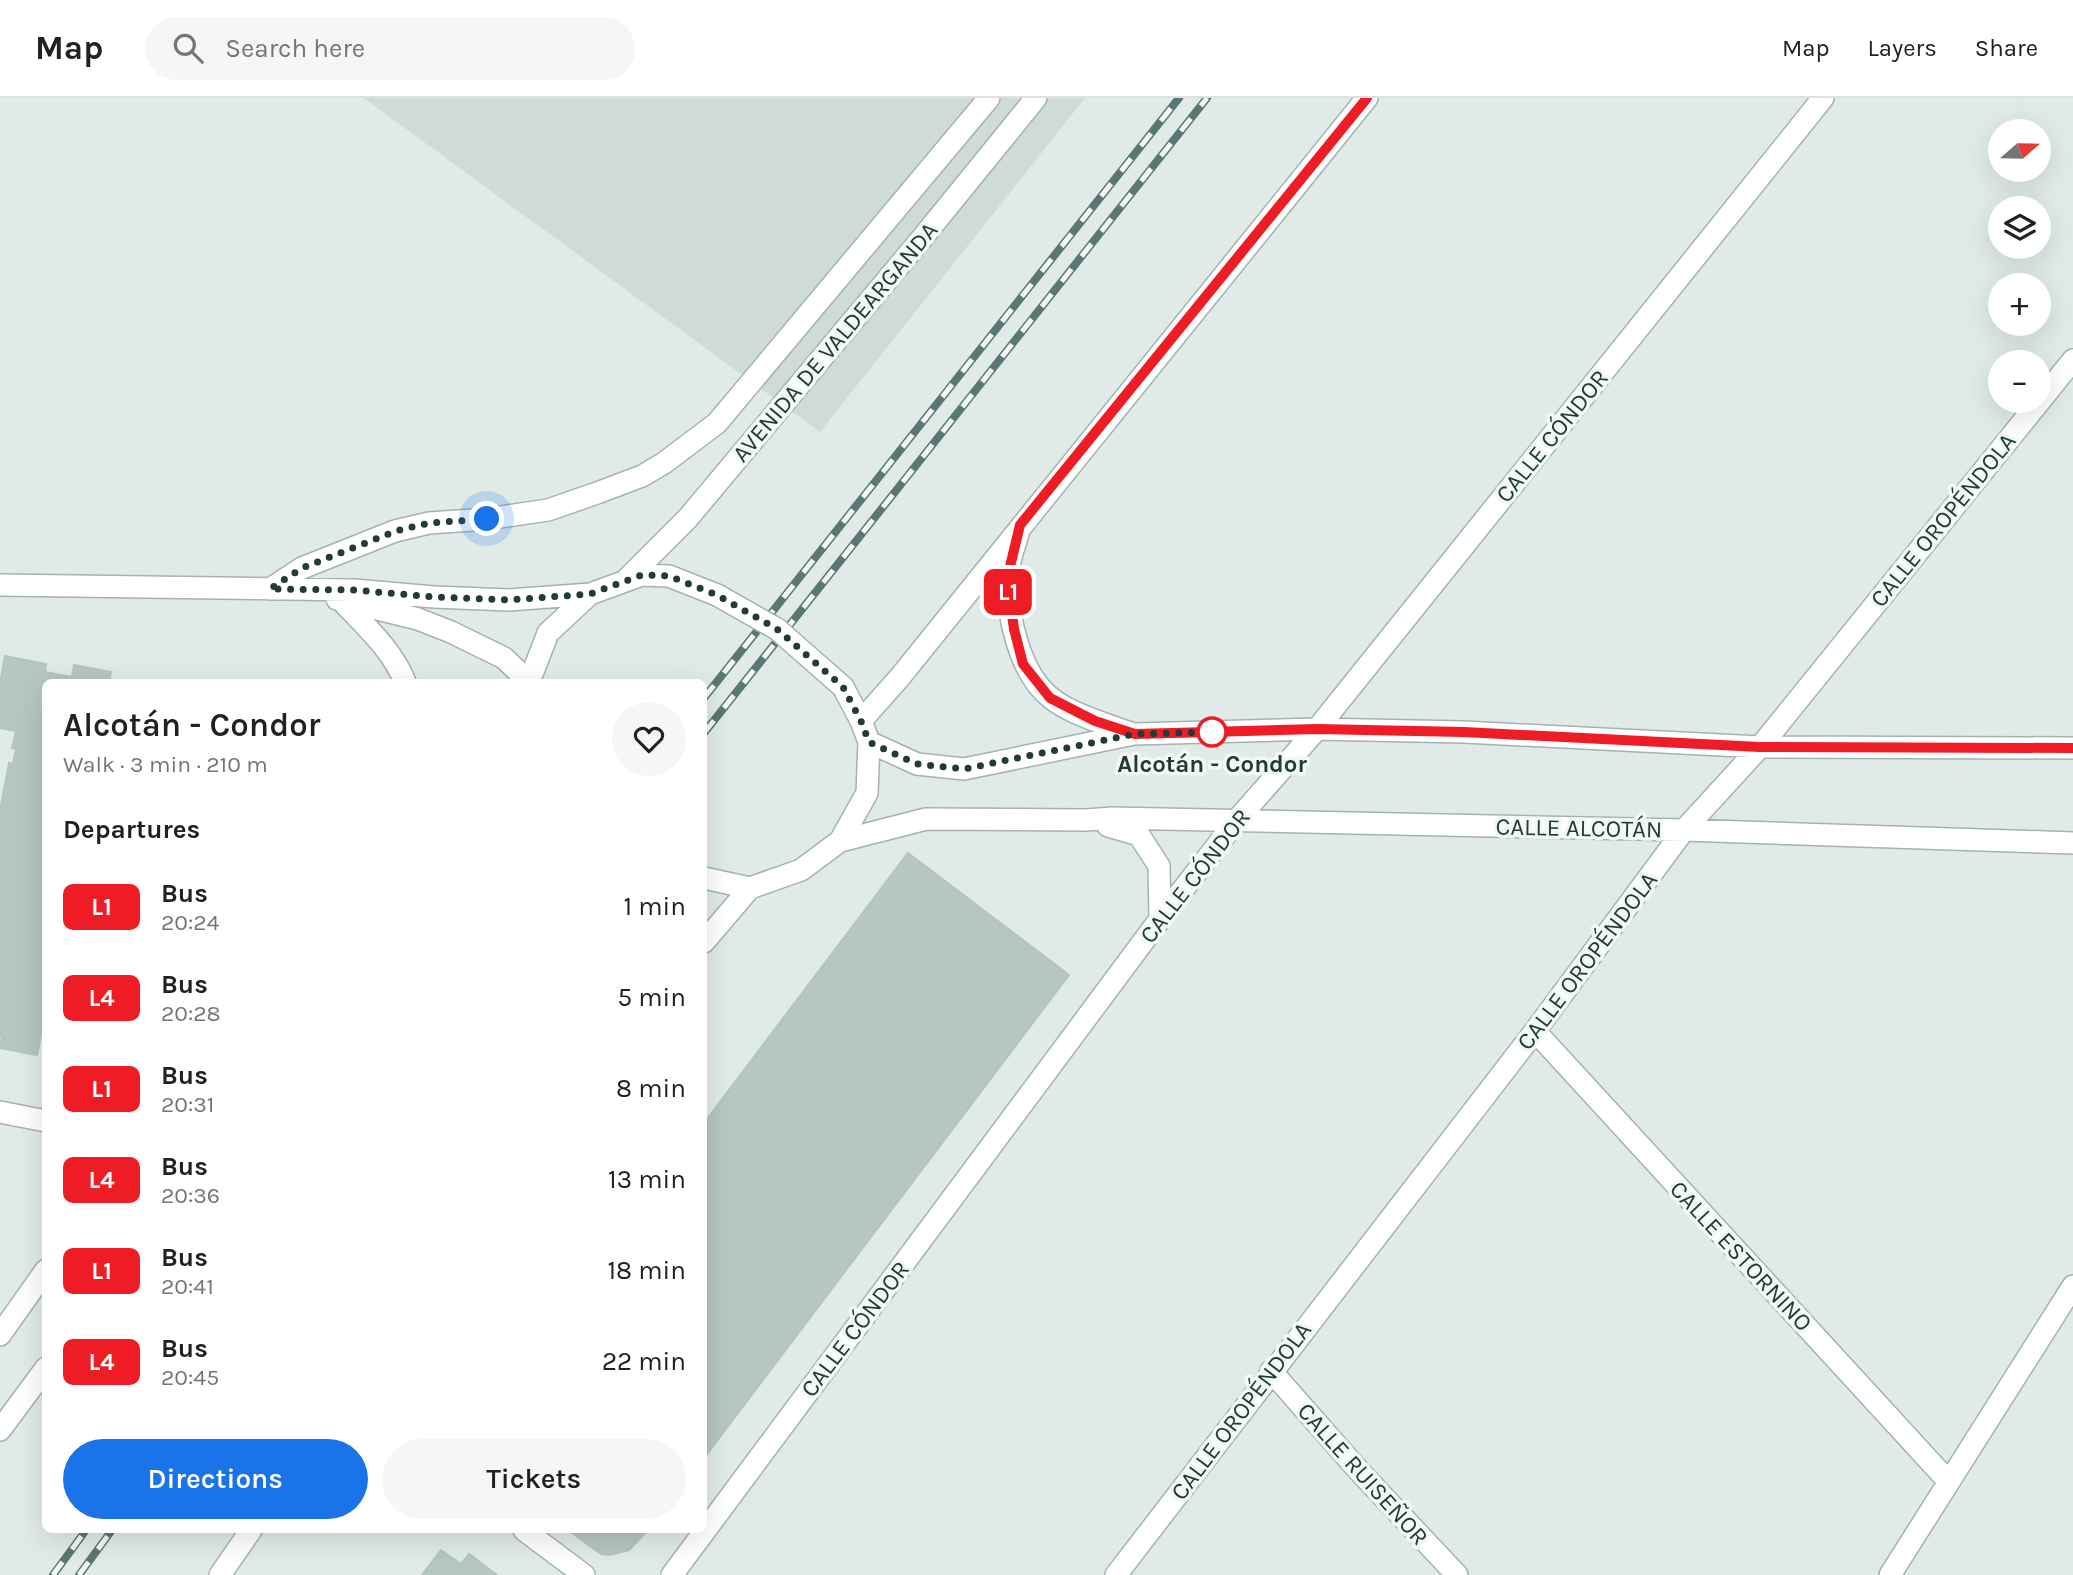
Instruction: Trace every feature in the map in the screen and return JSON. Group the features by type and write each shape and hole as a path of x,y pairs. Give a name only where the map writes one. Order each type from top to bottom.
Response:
{"street":[{"path":"270,589 302,568 396,531 429,523 487,519 548,510 642,476 664,463 717,423 989,98"},
{"name":"AVENIDA DE VALDEARGANDA","path":"627,579 688,518 1036,98"},
{"path":"861,721 900,677 1367,98"},
{"name":"CALLE CÓNDOR","path":"707,1528 1160,919 1237,820 1317,729 1823,98"},
{"name":"CALLE OROPÉNDOLA","path":"1116,1575 1535,1031 1684,830 1760,747 2073,360"},
{"path":"1020,525 1007,579 1014,629 1023,664 1050,698 1095,721 1135,734"},
{"path":"0,585 354,590 508,600 590,594 642,575 669,576 717,595 777,629 843,687 869,742 867,793 840,841 801,870 750,888 707,938"},
{"path":"270,589 340,599 418,619 504,658 526,679"},
{"path":"530,679 548,633 590,594"},
{"path":"340,599 373,633 398,666 404,679"},
{"path":"869,742 917,764 964,769 1135,734 1317,729 1464,732 1760,747 2073,748"},
{"name":"CALLE ALCOTÁN","path":"840,841 926,819 1112,818 1684,830 2073,843"},
{"name":"CALLE ALCOTÁN","path":"1085,820 1139,835 1159,866 1160,919"},
{"path":"707,880 750,888"},
{"name":"CALLE ESTORNINO","path":"1535,1031 1948,1481"},
{"path":"0,1112 42,1120"},
{"path":"0,1335 42,1276"},
{"path":"1890,1575 2073,1286"},
{"name":"CALLE RUISEÑOR","path":"1271,1371 1360,1472 1457,1575"},
{"path":"0,1430 42,1373"},
{"path":"219,1575 249,1533"},
{"path":"528,1533 584,1575"},
{"name":"CALLE CÓNDOR","path":"672,1575 703,1533"}],"shaded area":[{"path":"364,98 1085,98 820,432"}],"building":[{"path":"5,656 46,664 45,672 72,677 74,665 111,672 110,679 42,679 42,1030 37,1055 0,1048 0,810 9,763 13,764 16,749 12,748 16,731 0,728 0,684"},
{"path":"908,853 1069,975 707,1454 707,1119"},
{"path":"572,1533 645,1533 629,1550 610,1555 601,1554"},
{"path":"441,1550 461,1564 469,1554 497,1575 422,1575"}],"railway":[{"path":"707,694 1179,98"},
{"path":"707,729 1207,98"},
{"path":"53,1575 84,1533"},
{"path":"79,1575 110,1533"}],"bus line":[{"name":"L1","path":"1367,98 1020,525 1007,579 1014,629 1023,664 1050,698 1095,721 1135,734 1317,729 1464,732 1760,747 2073,748"}],"place":[{"name":"Alcotán - Condor","path":"1212,732"}],"route":[{"path":"487,519 429,523 396,531 302,568 270,589 354,590 508,600 590,594 642,575 669,576 717,595 777,629 843,687 869,742 917,764 964,769 1135,734 1212,732"}]}
